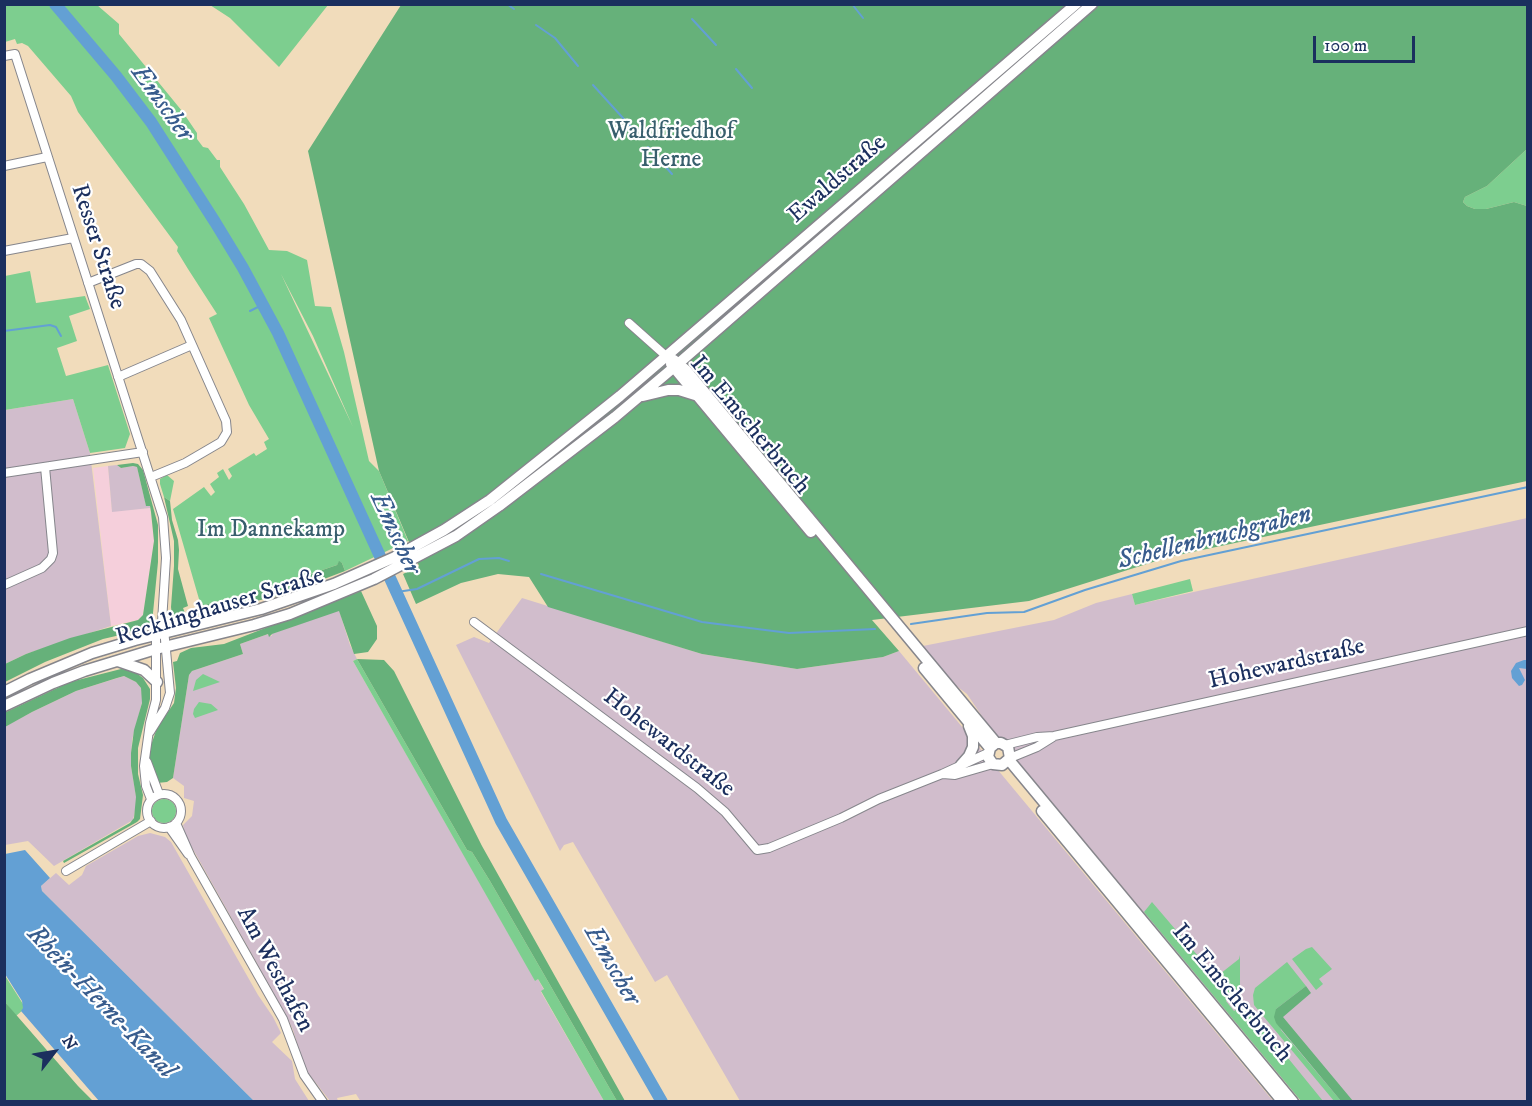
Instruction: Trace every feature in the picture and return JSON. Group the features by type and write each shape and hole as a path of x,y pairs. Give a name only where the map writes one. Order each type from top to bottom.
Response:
{"main road":[{"name":"Ewaldstraße","path":"666,356 1076,4"},
{"name":"Ewaldstraße","path":"676,366 1092,4"},
{"name":"Im Emscherbruch","path":"666,356 995,747 1004,762 1133,916 1293,1101"},
{"name":"Recklinghauser Straße","path":"397,562 490,500 587,423 666,356"},
{"name":"Im Emscherbruch","path":"676,366 695,396 965,717 995,747 1010,750 1004,762"},
{"name":"Recklinghauser Straße","path":"4,706 53,683 117,660 274,619 456,536 500,506 676,366"},
{"path":"638,397 668,390 679,390 695,396"},
{"name":"Recklinghauser Straße","path":"4,692 72,661 161,630 261,609 372,574"},
{"path":"117,660 144,670 156,682"},
{"path":"961,765 973,747 973,736 965,717"},
{"name":"Im Emscherbruch","path":"1133,916 1283,1101"}],"street":[{"name":"Resser Straße","path":"4,56 15,54 163,517 166,558 161,630"},
{"path":"4,166 47,158"},
{"path":"4,251 73,238"},
{"path":"88,283 131,265 145,267 158,280 178,313 226,421 227,432 221,442 203,454 151,477"},
{"path":"629,323 666,356"},
{"path":"118,377 192,345"},
{"path":"4,473 143,452"},
{"path":"4,585 42,568 54,553 45,467"},
{"name":"Hohewardstraße","path":"474,622 697,788 725,812 757,850 769,848 942,774 995,747 1037,737 1054,736 1527,631"},
{"path":"161,630 156,700 150,723 146,759 155,797 147,810 151,821 159,827 172,825"},
{"path":"150,732 165,708 170,693 161,648"},
{"name":"Hohewardstraße","path":"942,774 955,775 1004,762 1037,747 1054,736"},
{"name":"Am Westhafen","path":"155,797 173,796 180,804 181,814 172,825 184,851 191,857 283,1019 300,1066 323,1101"},
{"path":"66,871 151,821"}],"shaded area":[{"path":"73,399 90,453 111,626 26,654 5,664 5,410"},
{"path":"117,465 121,468 137,467 146,505 150,505 150,508 112,512 108,466"},
{"path":"108,466 112,511 150,508 154,541 143,615 138,620 111,626 93,468"},
{"path":"1527,518 1527,1101 1301,1101 990,728 967,694 954,684 923,646 1054,620 1096,603 1132,594 1135,605"},
{"path":"522,598 702,654 797,669 883,657 899,651 1273,1101 740,1101 667,975 655,982 573,842 564,845 560,851 456,645 474,637 489,643"},
{"path":"339,610 357,659 353,661 535,980 538,979 544,990 541,992 604,1101 361,1102 356,1094 337,1098 338,1101 330,1101 305,1069 286,1015 185,835 183,825 192,816 194,801 184,798 184,786 173,778 189,675 192,671 243,654 240,644 268,634 272,636 271,634"},
{"path":"124,676 136,682 141,688 143,699 132,740 131,766 137,802 133,820 54,866 28,841 5,845 4,727 76,691"},
{"path":"150,833 165,837 171,842 258,995 273,1017 281,1033 272,1042 292,1061 295,1079 309,1101 254,1101 42,891 41,886 56,873 69,885 82,875 86,866 138,836"}],"green space":[{"name":"Im Dannekamp","path":"4,5 97,5 119,24 119,34 182,111 197,133 197,139 203,147 208,148 217,160 220,160 220,167 244,204 269,250 287,251 307,260 315,306 331,307 344,352 369,461 379,471 408,541 345,571 342,563 339,562 337,565 290,581 201,606 173,509 204,487 211,496 215,492 210,484 219,477 217,473 223,469 229,480 232,476 228,469 254,453 256,456 267,449 264,442 269,439 249,405 209,318 217,314 177,251 178,247 78,112 71,96 28,46 22,43 17,44 15,39 5,42","holes":["281,274 313,336 353,427"]},
{"path":"210,5 328,5 279,67 230,18"},
{"name":"Waldfriedhof Herne","path":"401,5 1527,5 1527,149 1487,186 1465,197 1463,202 1475,209 1486,209 1514,202 1527,206 1527,481 1169,557 1029,601 872,620 899,651 883,657 797,669 702,654 548,607 529,577 498,574 461,583 416,604 403,574 419,566 379,471 308,151"},
{"path":"1527,149 1527,206 1514,202 1486,209 1475,209 1463,202 1465,197 1487,186"},
{"path":"30,271 36,303 85,296 90,309 69,316 77,341 57,348 66,376 108,365 130,434 125,448 90,453 73,399 5,410 5,276"},
{"path":"138,464 143,470 158,525 158,562 152,623 146,629 103,639 45,662 5,682 5,664 70,638 138,620 143,615 154,541 150,506 146,506 137,467 121,468 117,465"},
{"path":"167,475 174,481 170,501 164,497 160,484 160,479"},
{"path":"164,497 170,501 172,520 178,540 178,569 188,606 183,608 185,613 201,608 201,606 290,581 337,565 339,561 345,571 285,594 183,619 175,618 171,607 174,541"},
{"path":"1190,579 1193,591 1135,605 1132,594"},
{"path":"361,591 377,626 377,639 368,652 354,654 339,611 269,637 268,634 240,644 243,654 192,671 189,675 173,778 167,782 157,783 150,764 150,748 157,728 174,703 176,688 173,662 177,661 180,653 191,648 224,644"},
{"path":"357,659 467,850 472,852 490,881 617,1101 604,1101 541,991 544,989 538,979 535,981 353,661"},
{"path":"357,659 384,660 394,671 482,846 625,1101 617,1101 490,881 472,852 467,850"},
{"path":"121,669 132,670 143,678 150,689 150,699 138,748 138,774 143,795 140,819 64,863 63,861 130,823 134,818 136,797 131,753 134,730 142,703 141,688 136,682 124,676 76,691 5,727 4,713 70,682"},
{"path":"203,674 220,682 193,691 196,680"},
{"path":"199,702 211,704 218,710 195,718 194,709"},
{"path":"164,799 172,803 176,811 172,819 164,823 156,819 152,811 156,803"},
{"path":"1152,902 1216,977 1239,959 1240,955 1240,990 1226,1001 1234,1011 1244,1004 1323,1101 1301,1101 1144,912"},
{"path":"1312,947 1332,969 1319,979 1323,984 1316,990 1292,959"},
{"path":"1287,962 1306,986 1276,1009 1281,1030 1341,1101 1334,1101 1254,1005 1255,988"},
{"path":"4,974 23,1004 23,1010 16,1016 5,1002"},
{"path":"1306,986 1311,993 1283,1017 1353,1101 1341,1101 1276,1023 1274,1017 1276,1009"},
{"path":"5,1002 78,1086 93,1101 5,1101"}],"water":[{"path":"1527,660 1527,669 1519,668 1525,680 1519,686 1512,678 1511,671 1516,663"},
{"name":"Rhein-Herne-Kanal","path":"25,850 50,878 41,886 42,891 254,1101 99,1101 21,1011 22,1001 5,974 5,854"}],"waterway":[{"name":"Emscher","path":"55,4 116,76 151,122 243,268 278,333 501,821 662,1102"},
{"path":"507,4 514,9"},
{"path":"852,4 863,18"},
{"path":"692,19 716,45"},
{"path":"536,25 555,38 578,66"},
{"path":"736,69 752,88"},
{"path":"593,85 632,128"},
{"path":"648,147 672,174"},
{"path":"250,311 262,305"},
{"path":"4,331 50,325 56,327 61,336"},
{"name":"Schellenbruchgraben","path":"911,624 987,613 1024,612 1085,590 1181,561 1528,487"},
{"name":"Schellenbruchgraben","path":"397,592 417,589 479,559 499,558 509,561"},
{"name":"Schellenbruchgraben","path":"541,574 702,622 789,633 875,629"}]}
